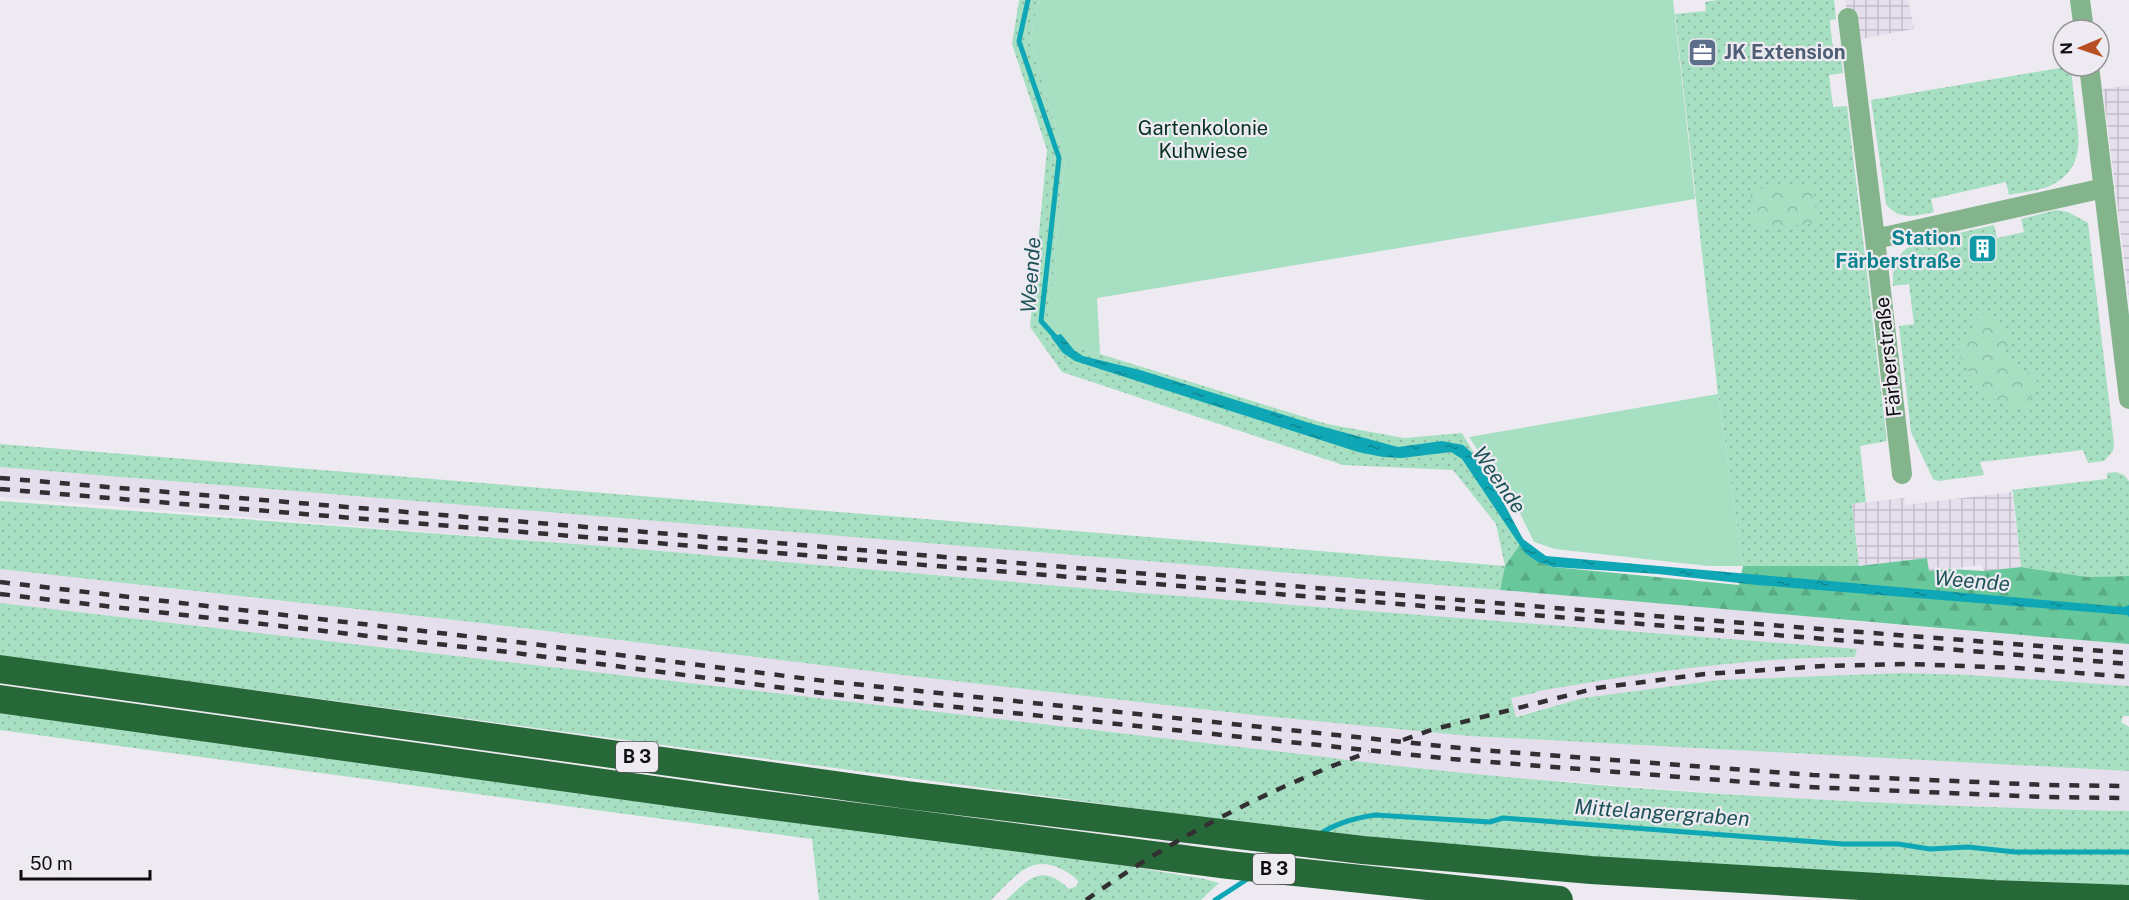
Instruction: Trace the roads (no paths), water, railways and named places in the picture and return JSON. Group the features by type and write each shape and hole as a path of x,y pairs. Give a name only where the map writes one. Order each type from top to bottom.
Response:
{"highway":[{"name":"B 3","path":"0,669 908,795 1363,850 1591,870 1994,894 2129,898"},
{"name":"B 3","path":"0,699 714,798 1229,865 1559,900"}],"street":[{"path":"2080,0 2082,18"},
{"name":"Färberstraße","path":"1848,18 1902,474"},
{"path":"2090,78 2129,399"},
{"path":"1875,239 2104,188"}],"water":[{"path":"1061,334 1074,350 1083,356 1140,370 1313,424 1398,447 1442,441 1463,445 1471,452 1502,500 1523,539 1546,556 2124,607 2129,605 2129,617 2127,615 1757,585 1658,574 1553,567 1538,562 1525,553 1462,459 1451,452 1402,458 1358,452 1075,361 1063,353 1051,337"}],"waterway":[{"name":"Weende","path":"1028,0 1019,41 1059,158 1041,321 1059,341"},
{"name":"Mittelangergraben","path":"1318,835 1345,822 1375,815 1490,822 1503,818 1843,844 1898,844 1930,849 1968,847 2015,852 2129,852"},
{"name":"Mittelangergraben","path":"1215,900 1249,878"}],"railway":[{"path":"0,478 1603,612 2129,653"},
{"path":"0,489 2129,664"},
{"path":"0,582 509,641 825,681 1479,750 1813,775 2047,785 2129,786"},
{"path":"0,594 508,652 822,693 1452,759 1808,787 2044,797 2129,798"},
{"path":"1403,740 1431,730 1597,688 1705,674 1824,666 1909,664 2017,668 2129,677"},
{"path":"1086,900 1153,856 1222,817 1294,782 1369,752"}],"place":[{"name":"JK Extension","path":"1703,52"},
{"name":"Station Färberstraße","path":"1982,249"}],"park label":[{"name":"Gartenkolonie Kuhwiese","path":"1203,140"}]}
